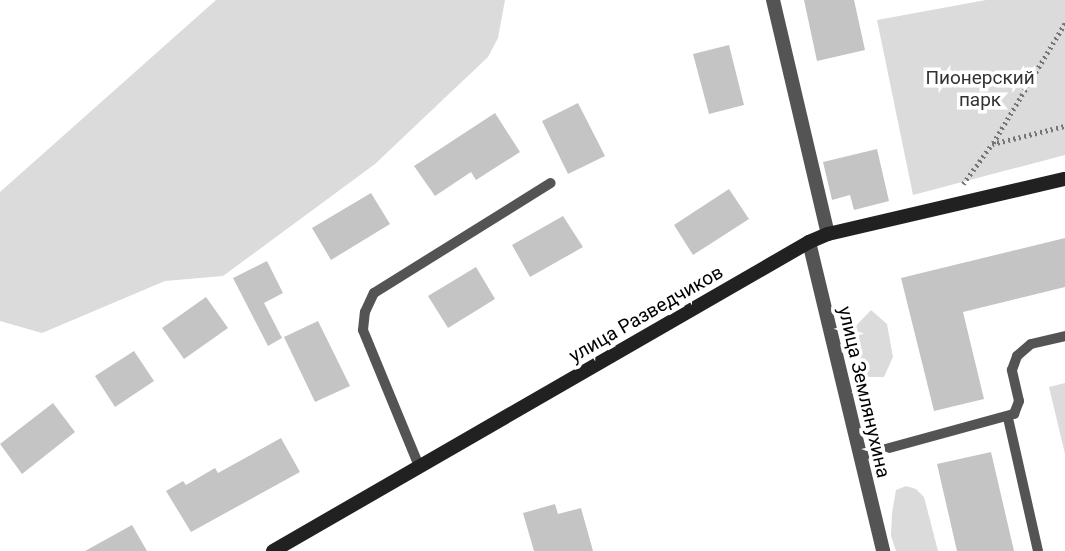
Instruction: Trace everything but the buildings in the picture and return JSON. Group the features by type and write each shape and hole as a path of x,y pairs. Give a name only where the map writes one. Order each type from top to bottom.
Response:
{"street":[{"path":"774,0 828,234"},
{"name":"улица Разведчиков","path":"273,551 809,242 828,234 1065,180"},
{"name":"улица Землянухина","path":"809,242 883,551"}],"lane":[{"path":"419,466 363,330 365,312 374,293 551,183"},
{"path":"860,456 1008,418 1018,409 1019,401 1012,370 1017,356 1031,344 1065,336"},
{"path":"1008,418 1038,551"}],"path":[{"path":"946,207 992,144 1065,23"},
{"path":"992,144 1065,126"}],"green space":[{"path":"216,0 505,0 498,38 488,57 375,164 223,276 165,281 42,333 0,321 0,192"},
{"name":"Пионерский парк","path":"986,0 1065,0 1065,155 913,195 877,20"},
{"path":"871,310 887,324 893,357 884,377 863,377 850,356 849,333"},
{"path":"1065,383 1065,454 1049,387"},
{"path":"906,486 916,489 924,497 938,551 896,551 891,536 892,513 896,490"}]}
